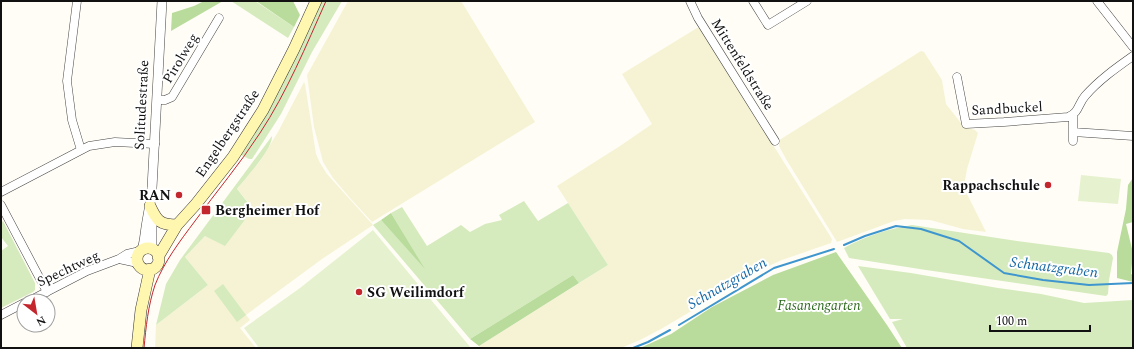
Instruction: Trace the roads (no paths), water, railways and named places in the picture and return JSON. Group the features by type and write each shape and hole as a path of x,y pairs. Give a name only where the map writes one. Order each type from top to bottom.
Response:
{"main road":[{"name":"Engelbergstraße","path":"143,267 156,265 149,252 196,204 232,157 263,110 294,49 316,1"},
{"path":"150,208 159,221 175,227"},
{"path":"137,348 143,267 137,258 149,252"}],"street":[{"path":"77,1 67,81 72,120 81,150"},
{"name":"Solitudestraße","path":"149,252 152,221 150,208 162,1"},
{"name":"Mittenfeldstraße","path":"690,1 698,18 775,141"},
{"path":"753,1 768,25 807,1"},
{"path":"1097,1 1133,47"},
{"name":"Pirolweg","path":"157,100 165,100 172,97 219,18"},
{"path":"1073,141 1073,115 1083,98 1103,78 1133,56"},
{"name":"Sandbuckel","path":"957,77 966,124 1018,121 1073,115"},
{"path":"1073,132 1133,136"},
{"path":"1,192 89,146 115,142 154,144"},
{"path":"1,205 47,292"},
{"name":"Spechtweg","path":"47,292 87,271 128,254 149,252"},
{"name":"Spechtweg","path":"119,259 134,262 143,267"},
{"path":"1,315 16,307"}],"waterway":[{"name":"Schnatzgraben","path":"844,245 865,236 896,226 921,229 959,241 1004,273 1043,280 1089,285 1133,283"},
{"name":"Schnatzgraben","path":"679,325 774,268 834,249"},
{"name":"Schnatzgraben","path":"633,348 670,330"}],"tram line":[{"path":"144,348 151,301 155,285 163,268 178,244 244,156 270,117 296,68 326,1"}],"place":[{"name":"Rappachschule","path":"1048,185"},
{"name":"RAN","path":"179,195"},
{"name":"Bergheimer Hof","path":"206,210"},
{"name":"SG Weilimdorf","path":"359,292"}],"park label":[{"name":"Fasanengarten","path":"819,305"}]}
